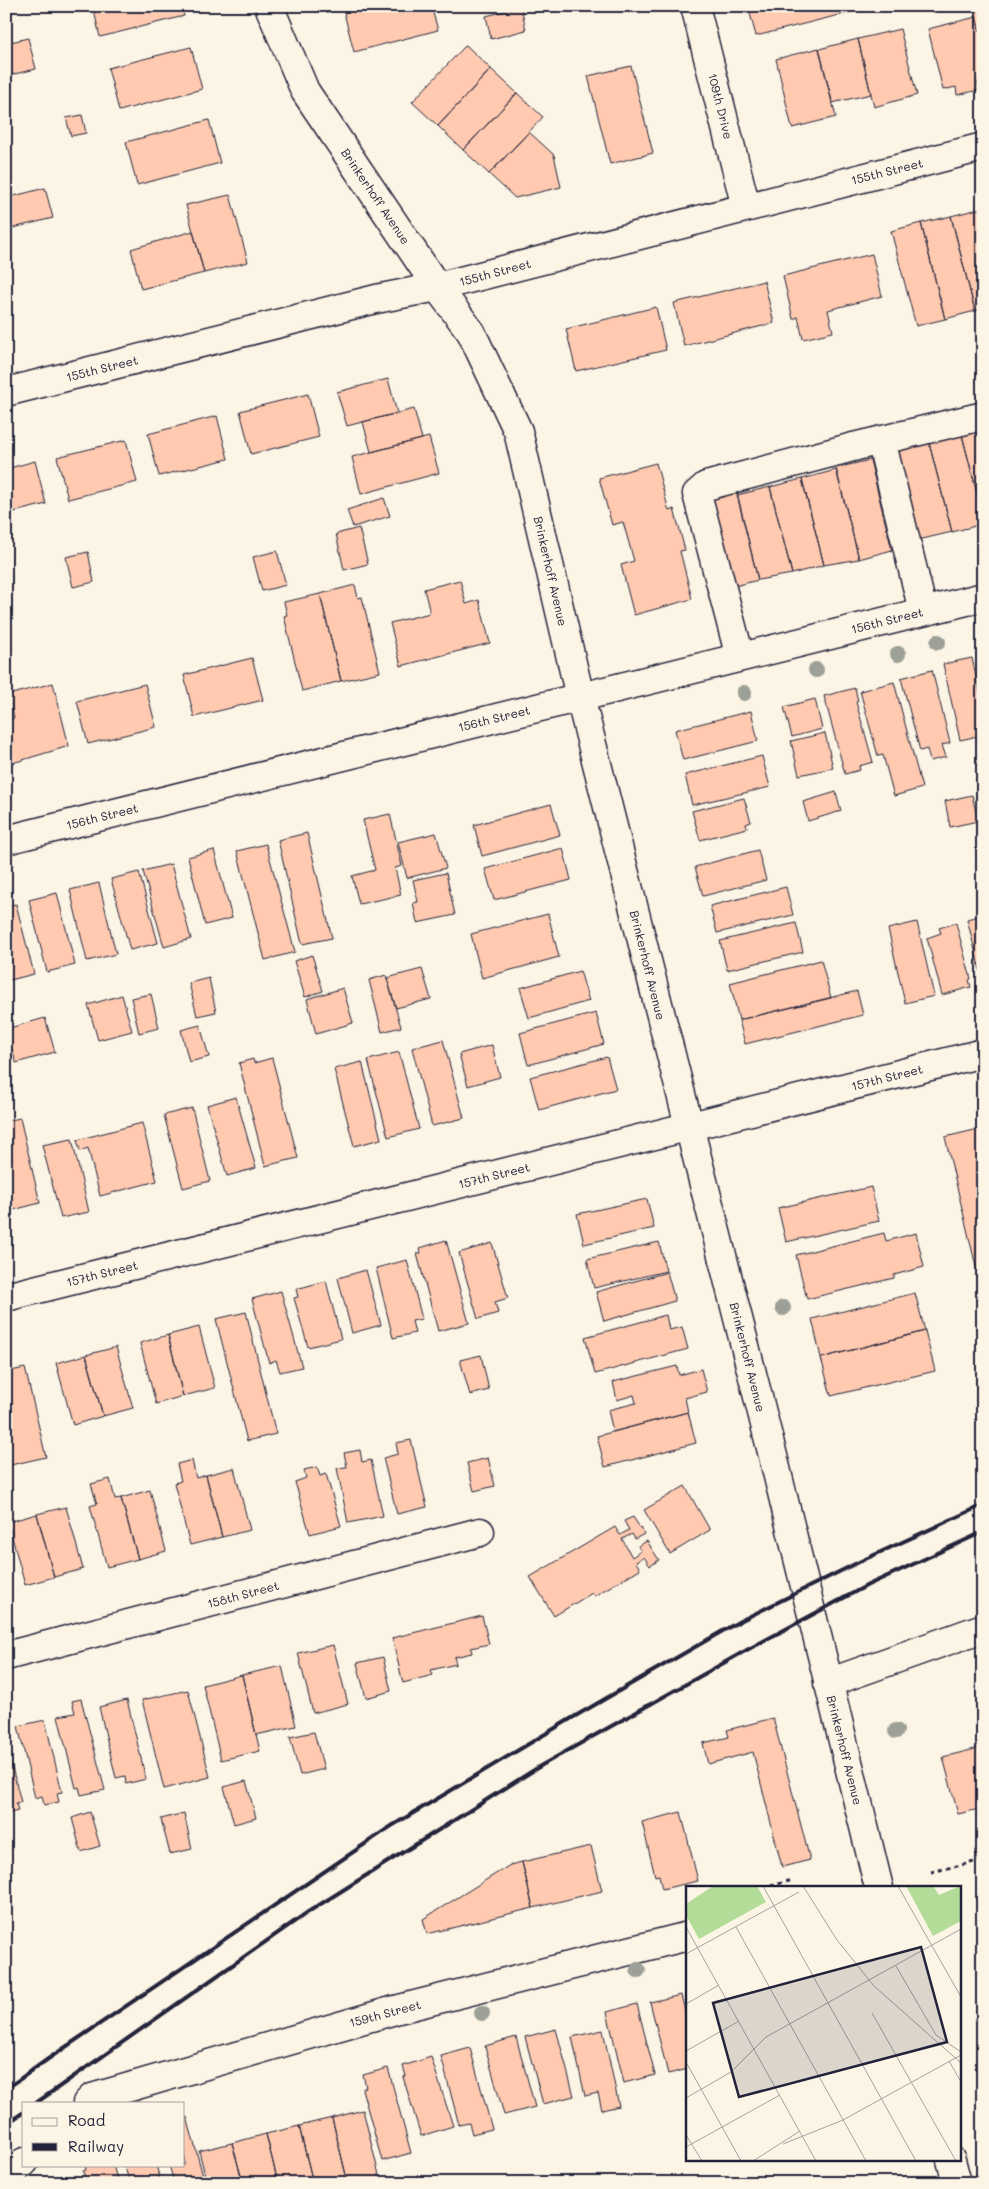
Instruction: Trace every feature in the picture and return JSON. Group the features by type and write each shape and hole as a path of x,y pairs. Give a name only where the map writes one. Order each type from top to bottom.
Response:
{"street":[{"name":"Brinkerhoff Avenue","path":"269,6 305,91 437,287 471,332 518,430 580,696 773,1456 879,1886"},
{"name":"109th Drive","path":"695,6 746,207"},
{"name":"155th Street","path":"6,392 376,299 437,287 983,148"},
{"path":"740,657 698,494 706,486 881,440 983,416"},
{"path":"881,440 923,611"},
{"name":"156th Street","path":"6,840 983,597"},
{"name":"157th Street","path":"6,1297 983,1053"},
{"name":"158th Street","path":"6,1656 480,1532"},
{"path":"828,1683 983,1628"},
{"name":"159th Street","path":"88,2102 92,2098 395,2010 686,1937"},
{"path":"952,2162 957,2183"},
{"path":"6,2178 22,2164"}],"path":[{"path":"931,1872 983,1860"},
{"path":"770,1886 793,1880"}],"building":[{"path":"93,6 181,6 184,16 100,37"},
{"path":"354,6 431,6 438,30 354,52 343,9"},
{"path":"748,6 858,6 859,10 756,36"},
{"path":"973,6 983,6 983,43 976,17"},
{"path":"521,7 526,30 491,39 486,16"},
{"path":"976,17 983,43 983,81 977,82 979,90 957,95 956,87 943,90 928,29"},
{"path":"900,29 917,95 874,107 858,39"},
{"path":"28,38 36,69 6,76 6,43"},
{"path":"858,39 871,94 832,103 819,49"},
{"path":"466,45 491,69 438,126 412,102"},
{"path":"191,47 202,89 119,111 108,68"},
{"path":"819,48 836,117 792,128 776,59"},
{"path":"631,66 653,153 610,164 588,76"},
{"path":"491,69 517,93 463,150 438,126"},
{"path":"517,93 543,117 489,174 463,150"},
{"path":"82,115 86,133 71,136 66,118"},
{"path":"209,120 220,163 137,185 126,142"},
{"path":"529,132 554,155 561,187 515,198 489,174"},
{"path":"45,188 53,218 9,229 6,218 6,198"},
{"path":"230,195 248,262 204,273 186,205"},
{"path":"982,208 983,309 975,311 951,216"},
{"path":"951,216 975,311 945,319 921,223"},
{"path":"921,223 945,319 916,326 891,231"},
{"path":"193,231 204,273 141,289 131,249"},
{"path":"872,254 882,296 828,310 833,332 803,339 798,317 793,319 783,276"},
{"path":"764,281 774,323 684,346 674,303"},
{"path":"656,307 666,350 576,371 566,329"},
{"path":"388,379 397,413 347,426 337,392"},
{"path":"308,394 319,437 251,454 240,411"},
{"path":"414,409 422,439 371,452 363,422"},
{"path":"217,416 228,459 159,476 148,434"},
{"path":"983,430 983,516 962,435"},
{"path":"962,435 983,516 983,524 952,532 929,443"},
{"path":"429,437 439,473 361,494 352,457"},
{"path":"126,440 137,482 68,499 57,457"},
{"path":"929,443 952,532 918,540 896,451"},
{"path":"870,460 892,550 859,559 836,468"},
{"path":"35,461 46,504 6,514 6,469"},
{"path":"656,463 669,511 674,509 685,550 680,551 692,599 634,615 621,565 634,561 623,522 612,525 599,478"},
{"path":"836,470 859,559 824,565 802,479"},
{"path":"802,479 824,565 792,574 770,487"},
{"path":"770,487 792,574 758,580 737,495"},
{"path":"736,488 758,580 727,588 703,497"},
{"path":"384,498 390,516 353,527 347,510"},
{"path":"359,528 368,564 344,570 336,534"},
{"path":"277,551 286,585 262,591 253,557"},
{"path":"88,552 94,582 73,587 66,557"},
{"path":"460,580 466,604 479,600 490,643 401,666 390,623 430,613 424,589"},
{"path":"355,585 358,598 362,597 380,672 341,681 320,594"},
{"path":"320,594 341,681 302,691 284,616 287,615 284,602"},
{"path":"252,658 263,700 194,717 184,675"},
{"path":"972,658 983,707 983,735 960,740 943,664"},
{"path":"932,670 950,743 942,745 946,757 930,761 927,749 920,751 901,678"},
{"path":"894,682 922,788 894,796 883,755 878,756 860,691"},
{"path":"53,683 69,746 6,765 6,720 14,718 8,695"},
{"path":"145,684 156,727 88,744 77,701"},
{"path":"855,688 858,701 856,702 873,762 859,766 860,770 845,774 824,696"},
{"path":"815,699 822,729 792,737 784,707"},
{"path":"751,711 758,741 683,760 675,730"},
{"path":"825,733 833,768 799,775 791,741"},
{"path":"762,756 770,787 692,805 685,775"},
{"path":"836,792 841,811 808,821 803,802"},
{"path":"972,795 978,821 950,827 945,801"},
{"path":"744,798 751,822 746,824 747,828 700,840 692,811"},
{"path":"551,804 560,835 482,856 474,825"},
{"path":"390,814 402,866 395,868 401,895 359,904 352,876 375,870 363,820"},
{"path":"307,833 332,938 302,944 278,840"},
{"path":"436,833 446,868 407,878 398,842"},
{"path":"266,844 295,952 265,960 237,851"},
{"path":"563,848 571,880 494,900 485,869"},
{"path":"214,850 232,918 205,925 188,857"},
{"path":"758,850 766,880 703,896 695,867"},
{"path":"171,864 191,939 164,947 143,871"},
{"path":"139,872 158,943 130,950 111,879"},
{"path":"446,873 455,915 417,923 413,903 418,902 413,880"},
{"path":"99,883 116,954 87,961 70,890"},
{"path":"786,887 793,915 717,933 710,906"},
{"path":"57,893 75,965 47,972 29,900"},
{"path":"16,904 34,974 6,981 6,906"},
{"path":"548,914 559,957 482,978 471,934"},
{"path":"982,915 983,918 983,982 967,919"},
{"path":"917,922 934,996 905,1003 888,929"},
{"path":"796,923 803,952 727,970 720,941"},
{"path":"956,923 971,979 969,980 971,987 942,995 927,938 941,933 939,928"},
{"path":"312,955 323,991 305,997 294,961"},
{"path":"821,960 831,998 739,1020 730,983"},
{"path":"422,969 431,999 396,1008 387,978"},
{"path":"580,971 589,1001 529,1018 520,988"},
{"path":"386,975 401,1027 382,1032 369,980"},
{"path":"209,978 216,1012 197,1016 189,983"},
{"path":"343,988 353,1023 316,1034 307,999"},
{"path":"857,991 863,1015 745,1044 739,1020"},
{"path":"151,994 159,1028 139,1033 131,998"},
{"path":"122,995 132,1031 98,1040 88,1005"},
{"path":"596,1013 604,1044 528,1065 520,1033"},
{"path":"45,1018 55,1052 16,1063 6,1029"},
{"path":"200,1025 209,1057 189,1062 181,1030"},
{"path":"443,1040 464,1118 432,1126 412,1048"},
{"path":"492,1045 500,1077 468,1086 459,1054"},
{"path":"399,1052 419,1129 388,1137 368,1060"},
{"path":"607,1057 616,1089 539,1110 530,1077"},
{"path":"272,1058 298,1158 265,1166 239,1063 253,1059 254,1063"},
{"path":"362,1062 381,1139 354,1146 334,1069"},
{"path":"236,1097 256,1168 227,1176 207,1105"},
{"path":"192,1108 210,1181 183,1188 164,1115"},
{"path":"20,1118 40,1203 13,1210 6,1182 6,1121"},
{"path":"142,1123 157,1181 100,1196 88,1148 80,1151 77,1140"},
{"path":"983,1128 983,1296 945,1137"},
{"path":"72,1139 89,1212 61,1218 42,1145"},
{"path":"871,1187 879,1221 786,1242 778,1208"},
{"path":"647,1199 654,1228 584,1244 577,1214"},
{"path":"884,1233 886,1241 916,1233 924,1267 894,1275 894,1278 807,1299 796,1255"},
{"path":"446,1240 469,1323 438,1331 417,1254 421,1253 420,1248"},
{"path":"659,1242 666,1271 594,1288 587,1259"},
{"path":"492,1243 508,1298 495,1302 498,1313 478,1319 459,1253"},
{"path":"407,1260 422,1319 412,1321 415,1333 393,1338 376,1268"},
{"path":"366,1270 381,1325 352,1333 338,1278"},
{"path":"667,1272 675,1301 604,1321 596,1292"},
{"path":"326,1281 341,1339 308,1347 294,1298 298,1297 296,1289"},
{"path":"281,1291 302,1367 280,1372 276,1360 269,1363 252,1299"},
{"path":"915,1293 925,1331 821,1358 812,1319"},
{"path":"246,1312 276,1434 247,1441 216,1319"},
{"path":"666,1315 669,1330 682,1327 688,1349 595,1374 585,1337"},
{"path":"199,1327 215,1388 183,1396 168,1335"},
{"path":"925,1331 935,1371 831,1396 821,1358"},
{"path":"168,1335 183,1396 156,1404 140,1343"},
{"path":"116,1347 133,1408 103,1416 86,1355"},
{"path":"86,1355 103,1416 73,1425 56,1363"},
{"path":"481,1355 489,1390 470,1395 460,1360"},
{"path":"677,1366 679,1375 701,1369 707,1392 685,1398 688,1412 613,1432 608,1410 636,1403 634,1395 617,1400 613,1382"},
{"path":"25,1368 46,1457 6,1466 6,1372"},
{"path":"688,1412 696,1443 605,1467 597,1436"},
{"path":"411,1440 427,1507 397,1514 383,1458 398,1454 396,1443"},
{"path":"360,1450 362,1462 371,1460 383,1516 348,1523 337,1468 347,1467 344,1453"},
{"path":"488,1458 495,1486 474,1491 467,1463"},
{"path":"192,1460 196,1478 206,1475 222,1537 190,1545 174,1483 181,1481 177,1464"},
{"path":"317,1467 320,1476 326,1474 341,1526 310,1534 295,1482 306,1478 304,1470"},
{"path":"234,1468 250,1530 222,1537 206,1475"},
{"path":"110,1479 115,1499 121,1498 138,1559 107,1567 90,1506 97,1504 91,1484"},
{"path":"685,1486 710,1530 670,1554 644,1510"},
{"path":"150,1490 166,1551 138,1559 121,1498"},
{"path":"66,1507 83,1569 54,1577 37,1514"},
{"path":"37,1514 54,1577 25,1585 8,1522"},
{"path":"633,1517 644,1534 635,1539 632,1534 622,1539 632,1557 641,1551 638,1546 647,1541 659,1560 650,1566 644,1557 636,1562 640,1569 594,1596 592,1593 554,1616 530,1577 615,1527 620,1535 629,1530 624,1521"},
{"path":"482,1616 489,1644 471,1648 472,1653 454,1657 456,1664 431,1670 433,1675 403,1683 392,1638"},
{"path":"333,1645 348,1704 313,1713 298,1653"},
{"path":"383,1657 391,1691 366,1698 357,1663"},
{"path":"282,1666 296,1726 256,1735 242,1675"},
{"path":"242,1675 260,1751 221,1760 203,1685"},
{"path":"188,1690 210,1777 164,1789 142,1700"},
{"path":"81,1699 105,1790 81,1795 79,1787 76,1788 58,1716 75,1713 72,1701"},
{"path":"127,1700 146,1779 126,1784 125,1776 116,1778 99,1707"},
{"path":"773,1718 810,1860 782,1867 753,1752 708,1764 703,1743 729,1737 727,1730"},
{"path":"45,1720 62,1792 57,1793 59,1802 44,1805 42,1796 35,1798 18,1726"},
{"path":"314,1732 324,1769 300,1775 290,1737"},
{"path":"6,1744 21,1802 16,1803 18,1811 6,1814"},
{"path":"983,1747 983,1808 958,1814 943,1757"},
{"path":"246,1781 256,1818 234,1824 224,1787"},
{"path":"90,1812 100,1846 81,1852 72,1818"},
{"path":"681,1812 698,1881 662,1889 659,1875 655,1876 642,1822"},
{"path":"184,1813 192,1849 170,1854 161,1819"},
{"path":"591,1846 602,1891 533,1908 522,1862"},
{"path":"522,1862 533,1908 427,1934 423,1919 510,1865"},
{"path":"681,1995 686,2015 686,2070 668,2074 650,2002"},
{"path":"637,2004 655,2075 624,2083 607,2012"},
{"path":"556,2029 574,2096 543,2104 525,2037"},
{"path":"603,2030 619,2106 602,2110 598,2093 585,2096 572,2037"},
{"path":"516,2037 535,2107 504,2115 485,2046"},
{"path":"470,2048 492,2129 472,2134 469,2123 459,2125 441,2056"},
{"path":"431,2057 453,2126 421,2136 403,2077 406,2076 403,2066"},
{"path":"388,2068 411,2153 382,2161 362,2089 366,2087 363,2075"},
{"path":"363,2110 381,2183 348,2183 332,2118"},
{"path":"187,2117 204,2180 174,2183 169,2166 185,2166 185,2118"},
{"path":"332,2118 348,2183 313,2183 299,2126"},
{"path":"299,2126 313,2183 278,2183 266,2134"},
{"path":"266,2134 278,2183 243,2183 232,2143"},
{"path":"232,2143 243,2183 207,2183 199,2151"},
{"path":"85,2166 113,2166 118,2183 86,2183 83,2171 86,2170"},
{"path":"124,2166 156,2166 161,2183 130,2183"}],"railway":[{"path":"6,2089 390,1827 572,1718 740,1621 861,1561 983,1505"},
{"path":"37,2102 308,1912 542,1765 745,1651 868,1585 983,1532"},
{"path":"6,2124 22,2113"}]}
